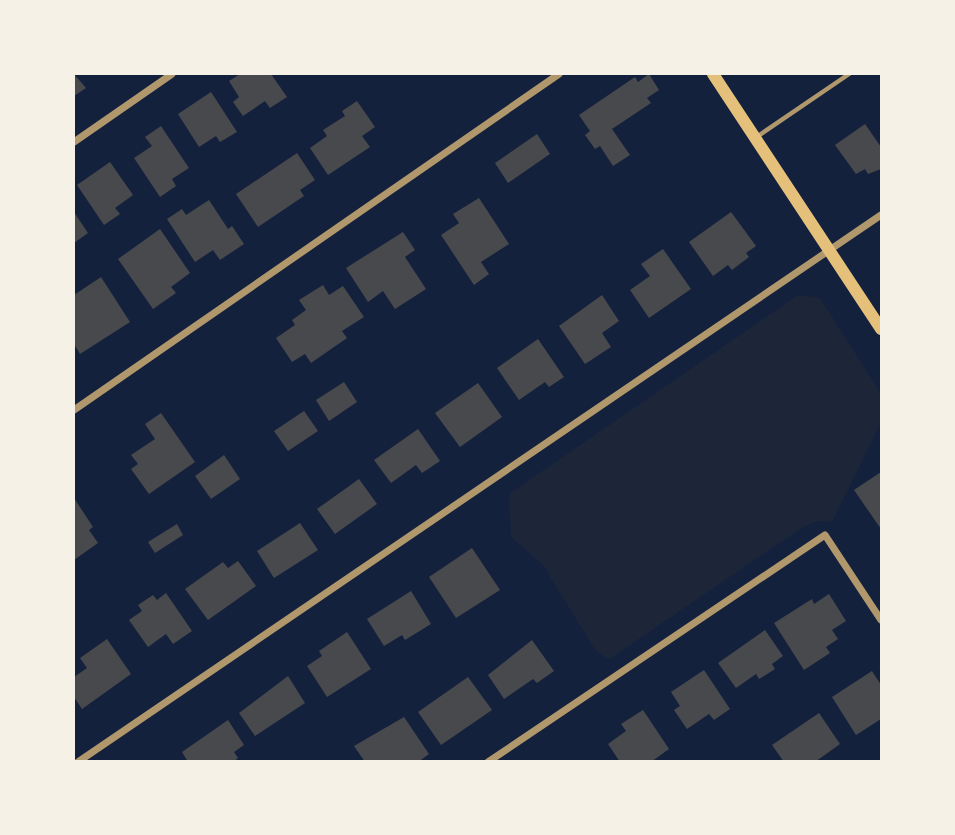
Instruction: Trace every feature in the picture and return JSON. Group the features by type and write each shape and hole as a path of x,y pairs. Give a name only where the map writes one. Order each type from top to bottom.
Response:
{"main road":[{"path":"713,74 881,329"}],"street":[{"path":"74,142 172,74"},
{"path":"74,410 559,74"},
{"path":"78,761 881,215"},
{"path":"488,761 825,535 881,620"}],"lane":[{"path":"755,138 849,74"}],"shaded area":[{"path":"798,295 820,298 881,394 881,422 832,522 818,521 803,527 608,660 595,650 543,565 511,537 509,494"}],"building":[{"path":"74,74 86,88 74,96"},
{"path":"240,74 271,74 287,97 270,108 265,101 243,116 233,102 239,97 229,81"},
{"path":"649,74 659,90 647,98 651,103 612,129 630,155 613,166 600,146 595,149 585,135 590,131 579,115 635,77 638,82"},
{"path":"211,92 237,132 220,142 216,136 199,147 178,114"},
{"path":"357,101 375,127 362,136 370,147 328,175 310,148 327,136 323,130 345,116 342,111"},
{"path":"865,124 881,147 881,169 868,174 865,169 856,174 835,145"},
{"path":"161,126 189,168 172,179 176,186 160,197 134,158 152,146 145,137"},
{"path":"537,134 550,154 508,183 495,163"},
{"path":"297,153 315,180 300,190 304,196 258,227 236,194"},
{"path":"110,162 133,195 115,208 120,214 104,225 77,185"},
{"path":"479,198 509,244 481,262 489,274 474,285 441,235 459,223 453,214"},
{"path":"209,200 228,229 232,226 244,244 220,260 213,250 195,262 167,219 182,209 186,215"},
{"path":"74,212 88,233 74,243"},
{"path":"731,212 756,246 746,253 749,257 732,270 728,265 713,276 689,242"},
{"path":"160,229 190,273 171,287 176,293 153,309 118,259"},
{"path":"403,232 415,250 405,257 426,289 395,309 383,291 368,302 346,268"},
{"path":"663,249 691,289 649,318 630,290 650,276 641,264"},
{"path":"101,277 130,322 80,354 74,344 74,295"},
{"path":"323,285 329,295 343,286 364,317 342,331 347,338 311,363 305,354 292,362 276,338 295,325 292,320 306,310 299,300"},
{"path":"602,295 619,321 602,333 611,347 585,364 559,326"},
{"path":"538,339 564,377 549,387 545,382 519,400 497,368"},
{"path":"344,382 357,402 329,421 316,400"},
{"path":"478,383 502,417 460,447 435,413"},
{"path":"304,411 318,431 288,451 274,431"},
{"path":"161,413 195,462 149,494 131,469 138,464 131,455 155,439 145,424"},
{"path":"418,429 440,461 422,473 416,465 391,483 374,460"},
{"path":"224,455 240,479 211,499 195,476"},
{"path":"881,472 881,529 854,490"},
{"path":"359,479 377,504 335,534 317,509"},
{"path":"74,498 93,527 89,530 98,543 74,560"},
{"path":"300,523 318,550 274,578 257,551"},
{"path":"177,524 183,535 155,553 148,542"},
{"path":"472,548 500,590 456,618 429,577"},
{"path":"238,561 256,586 208,620 185,589 223,562 228,568"},
{"path":"411,591 431,624 405,640 402,635 384,646 367,619"},
{"path":"166,593 192,631 173,644 166,634 148,647 129,620 142,611 138,605 153,595 157,600"},
{"path":"829,594 846,621 832,630 838,639 826,647 830,653 804,670 774,623 812,599 814,604"},
{"path":"765,630 783,656 772,664 775,669 759,679 756,674 736,688 718,663"},
{"path":"347,632 371,669 327,697 307,666 322,656 319,651"},
{"path":"107,639 131,674 82,709 74,697 74,677 87,668 80,658"},
{"path":"532,640 554,671 537,683 533,679 504,699 488,675"},
{"path":"704,670 730,709 714,720 709,714 687,729 674,710 680,706 671,692"},
{"path":"872,671 881,685 881,719 856,735 832,697"},
{"path":"288,676 305,703 255,736 239,713"},
{"path":"468,677 492,710 441,745 418,712"},
{"path":"643,710 669,749 651,762 620,762 608,744 626,731 621,724"},
{"path":"819,713 840,744 815,762 784,762 772,745"},
{"path":"404,717 429,754 418,762 365,762 354,746"},
{"path":"228,720 244,745 234,752 238,758 233,762 188,762 182,752"}]}
